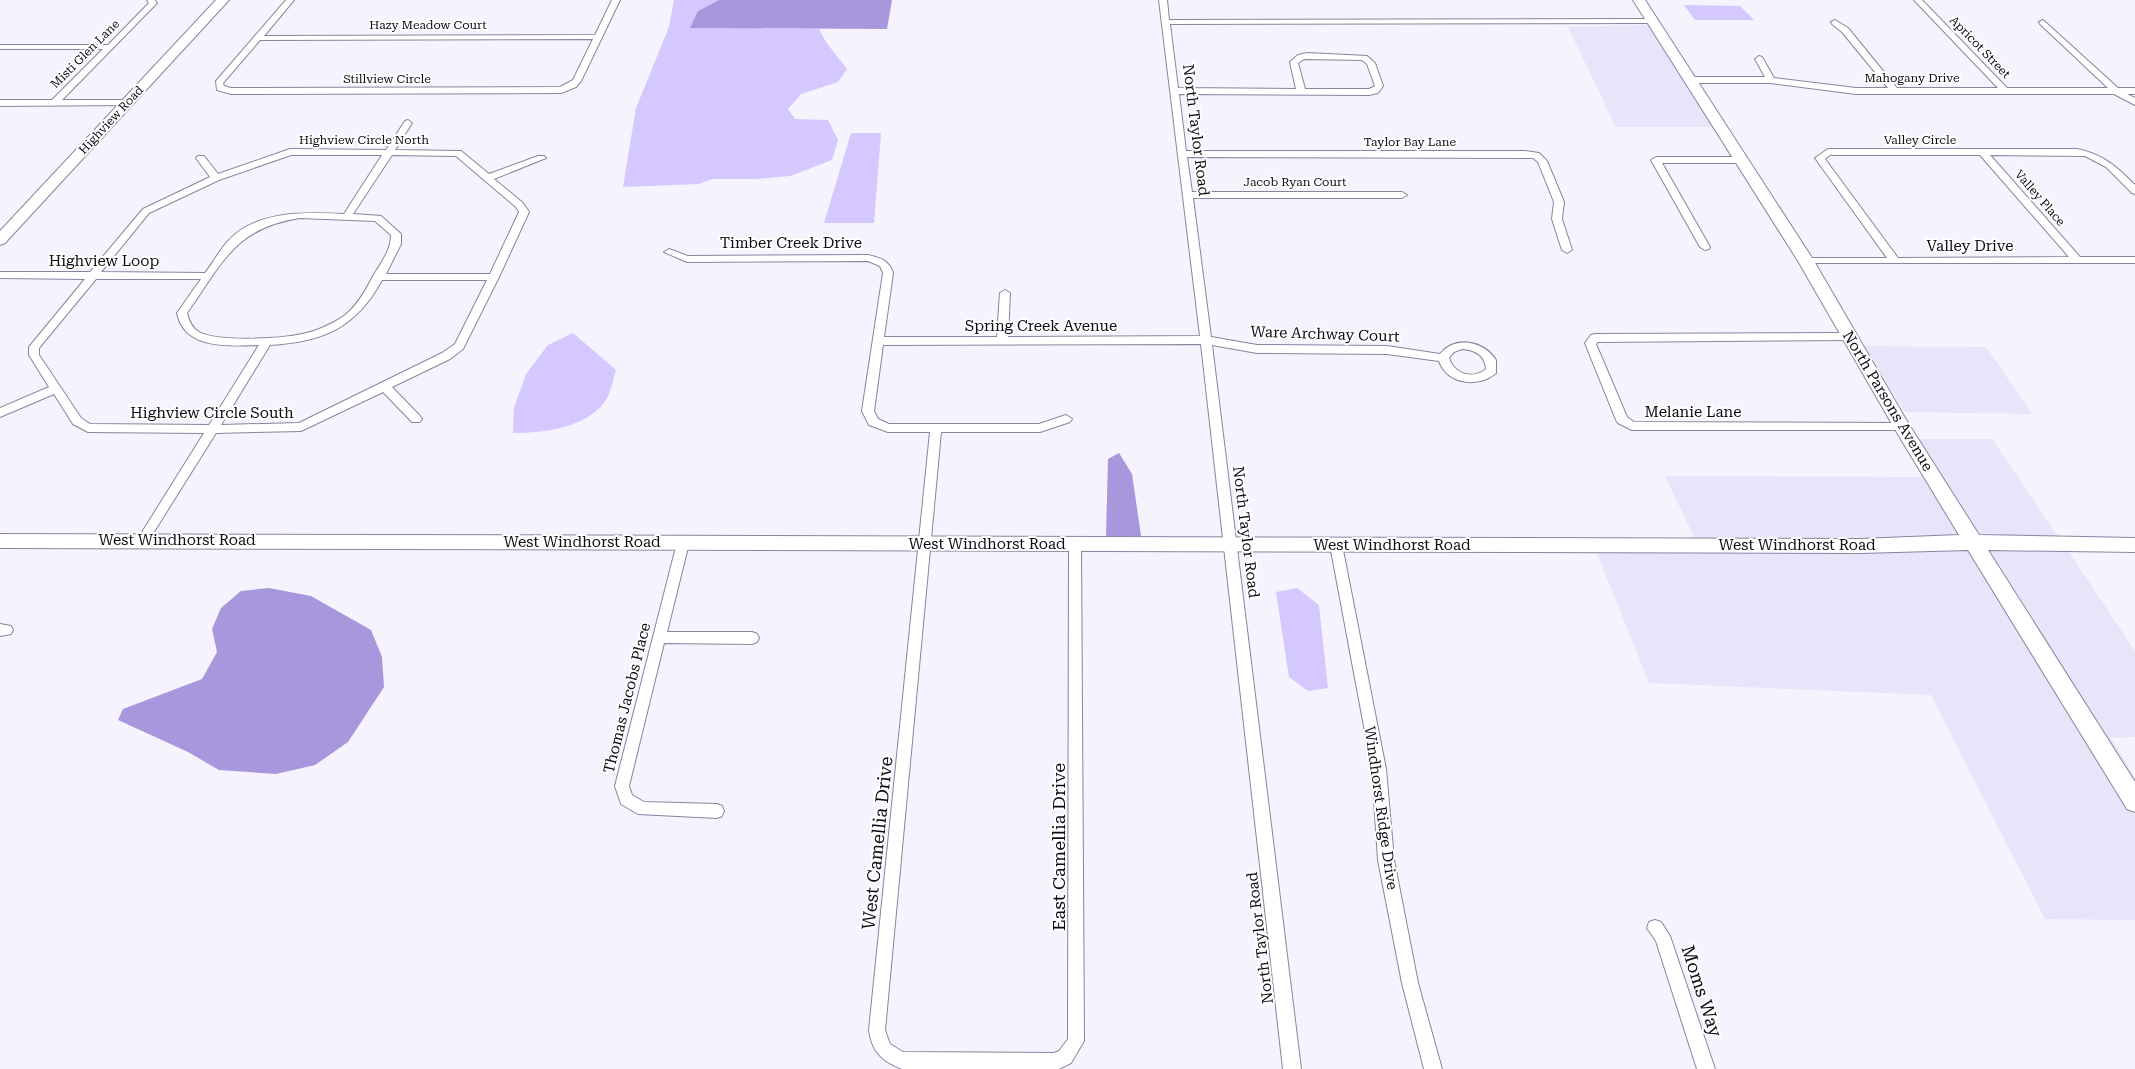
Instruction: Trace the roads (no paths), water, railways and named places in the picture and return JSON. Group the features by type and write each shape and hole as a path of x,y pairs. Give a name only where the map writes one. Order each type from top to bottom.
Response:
{"street":[{"name":"Misti Glen Lane","path":"54,103 150,7 153,3 151,0"},
{"name":"Highview Road","path":"0,240 223,0"},
{"name":"Stillview Circle","path":"290,0 219,83 220,88 231,91 561,90 577,81 616,0"},
{"name":"North Taylor Road","path":"1163,0 1231,544 1292,1069"},
{"name":"North Parsons Avenue","path":"1639,0 1806,261 1902,427 2135,802"},
{"name":"Apricot Street","path":"1918,0 2004,90"},
{"path":"1165,22 1652,20"},
{"path":"1836,22 1845,30 1895,91"},
{"path":"2044,22 2116,91 2135,102"},
{"name":"Hazy Meadow Court","path":"257,38 599,37"},
{"path":"0,47 110,47"},
{"path":"1174,91 1369,92 1374,91 1379,86 1371,63 1364,58 1306,56 1294,62 1301,91"},
{"path":"1759,59 1771,80"},
{"name":"Mahogany Drive","path":"1691,80 1771,80 1834,90 2135,91"},
{"path":"0,103 127,103"},
{"path":"348,215 408,122"},
{"name":"Highview Circle North","path":"91,276 146,211 216,178 290,152 389,152 458,153 520,205 524,212 494,277"},
{"name":"Valley Circle","path":"1895,261 1820,158 1828,152 2085,153 2107,162 2135,191"},
{"name":"Valley Place","path":"1984,152 2078,261"},
{"name":"Taylor Bay Lane","path":"1182,154 1536,155 1542,161 1559,202 1557,219 1567,250"},
{"path":"201,158 216,178"},
{"path":"488,178 541,158"},
{"path":"1705,247 1656,160 1742,160"},
{"name":"Jacob Ryan Court","path":"1188,194 1402,195"},
{"path":"300,215 348,215 378,218 396,234 396,244 360,307 347,318 304,338 210,341 194,335 183,320 182,313 207,276 241,234 279,218 300,215"},
{"name":"Timber Creek Drive","path":"669,252 687,259 876,259 887,267 888,273 868,411 869,417 879,426 888,428 936,429 1040,428 1066,419"},
{"name":"Valley Drive","path":"1806,261 2135,260"},
{"name":"Highview Loop","path":"0,276 207,276"},
{"name":"Highview Circle South","path":"91,276 34,347 34,356 77,421 88,428 212,429 301,428 446,356 459,346 494,277"},
{"path":"378,277 494,277"},
{"path":"1002,341 1005,293"},
{"name":"Melanie Lane","path":"1850,337 1595,338 1590,343 1622,420 1632,426 1902,427"},
{"path":"143,540 268,340"},
{"name":"Spring Creek Avenue","path":"877,341 1205,340"},
{"name":"Ware Archway Court","path":"1205,340 1257,349 1388,350 1443,358"},
{"path":"384,386 416,419"},
{"path":"0,413 55,389"},
{"path":"925,544 936,429"},
{"name":"West Windhorst Road","path":"0,541 1886,546 1973,542 2134,546"},
{"name":"Thomas Jacobs Place","path":"683,543 621,789 625,799 633,806 644,809 717,811"},
{"name":"West Camellia Drive","path":"925,544 877,1030 878,1042 883,1050 893,1058 903,1061 975,1062"},
{"name":"East Camellia Drive","path":"975,1062 1055,1062 1064,1057 1076,1041 1076,544"},
{"name":"Windhorst Ridge Drive","path":"1336,544 1379,769 1386,860 1410,983 1433,1069"},
{"path":"659,637 752,638"},
{"name":"Moms Way","path":"1655,928 1662,936 1706,1069"}]}
